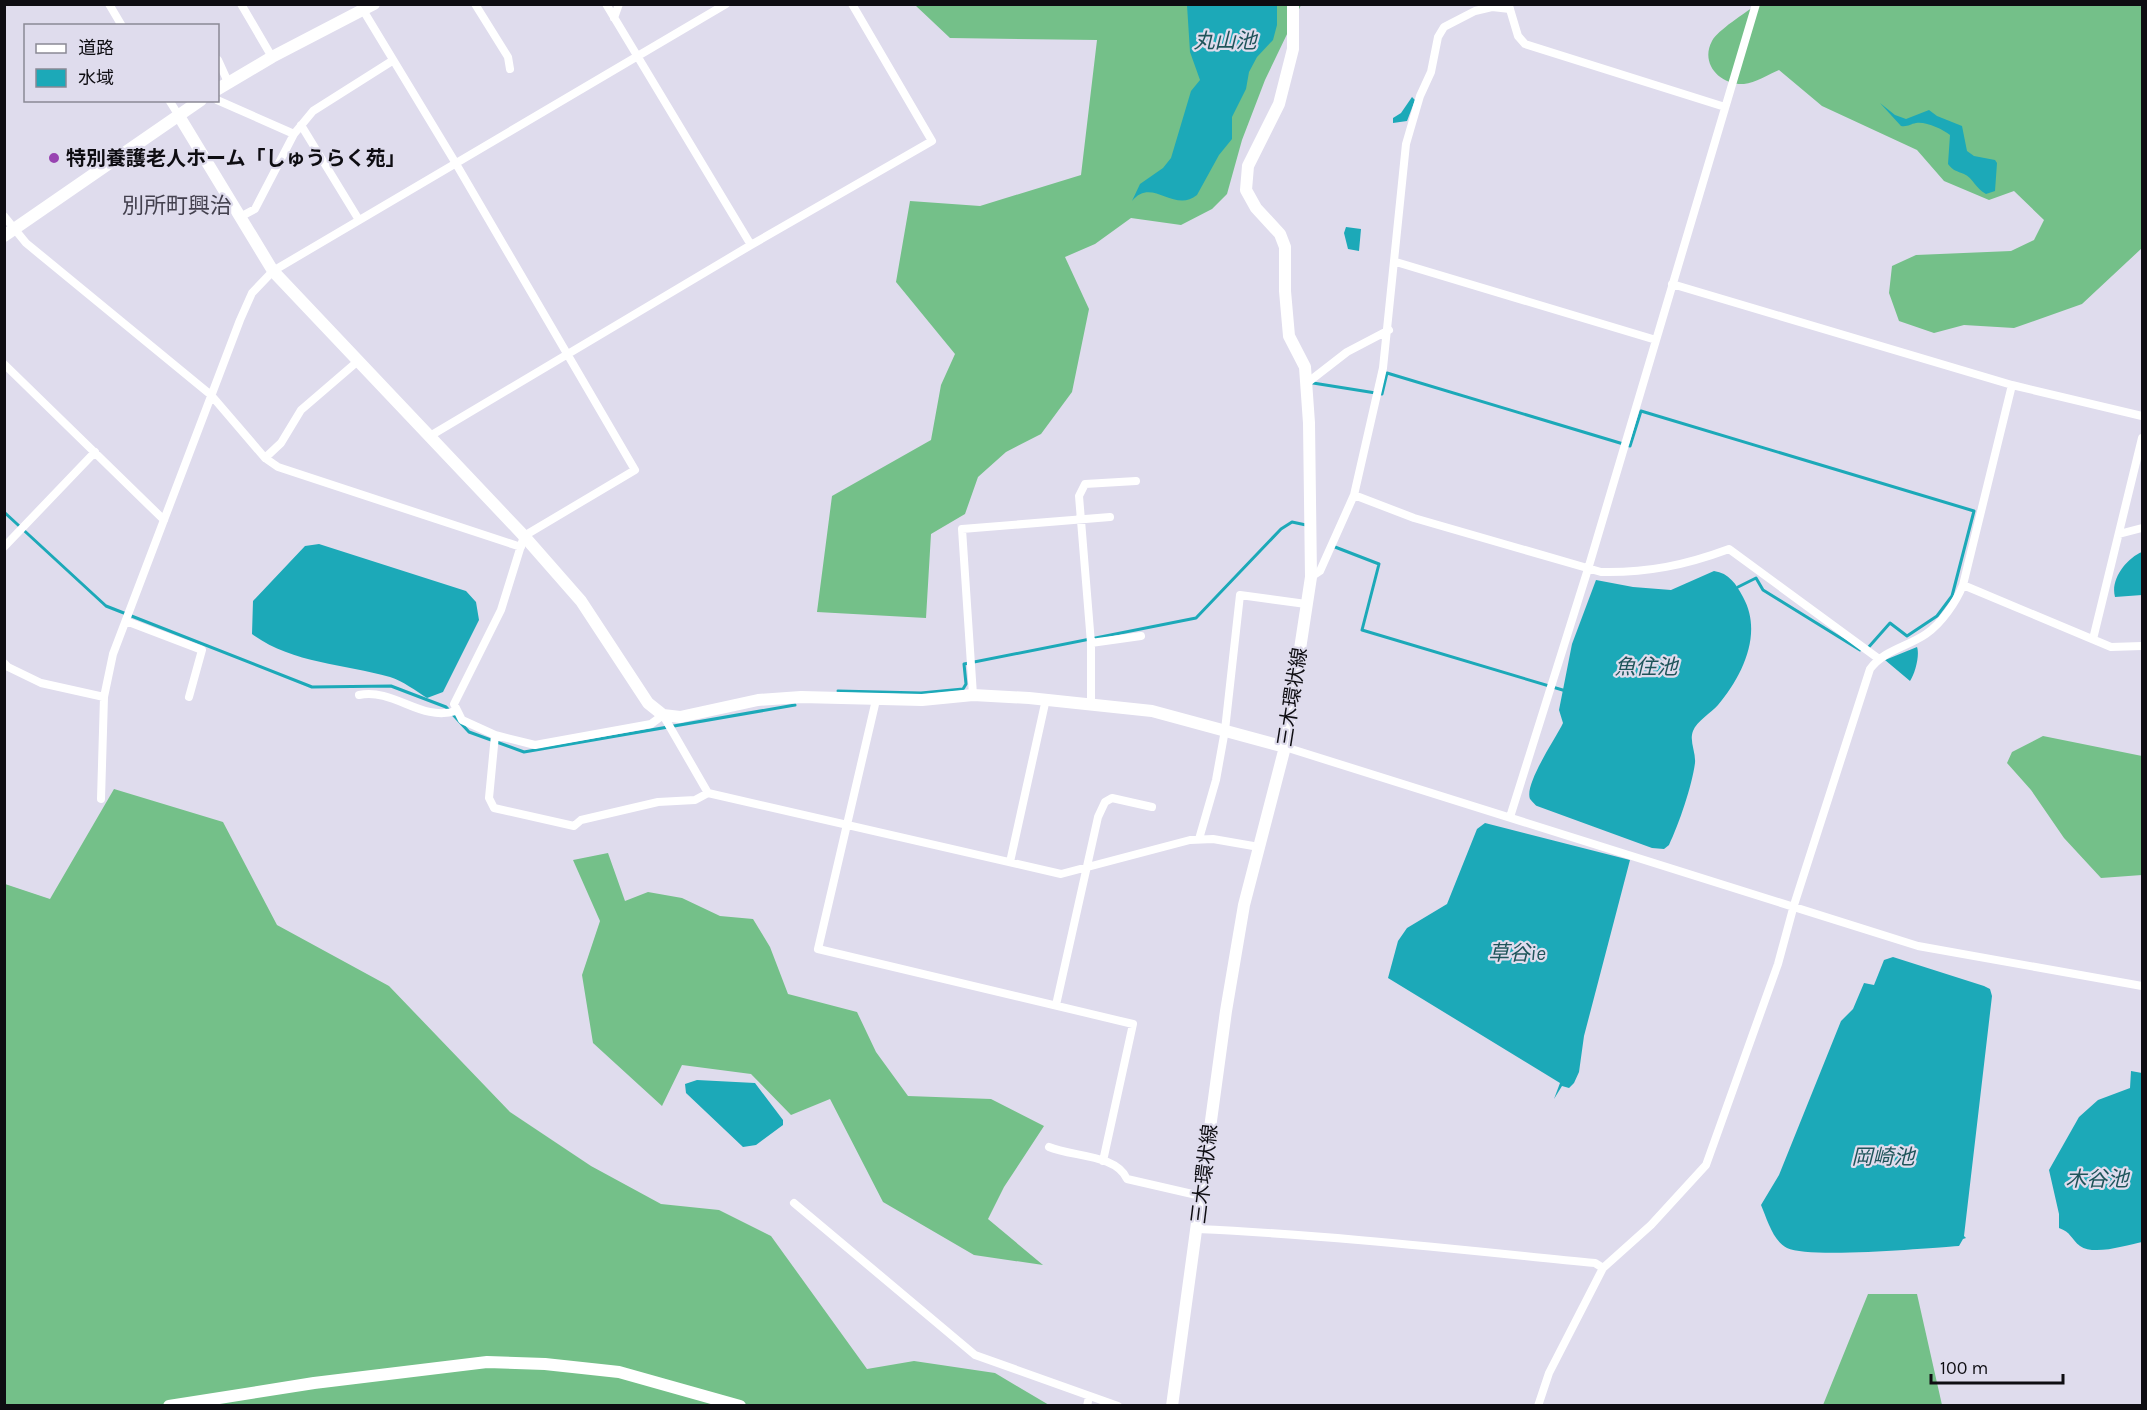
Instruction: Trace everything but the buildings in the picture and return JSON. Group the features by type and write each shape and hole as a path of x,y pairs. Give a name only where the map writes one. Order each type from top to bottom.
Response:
{"street":[{"path":"109,4 121,24"},
{"path":"241,4 272,57"},
{"path":"475,4 508,57 510,69"},
{"path":"606,4 751,245"},
{"path":"614,18 619,4"},
{"path":"101,799 104,697 113,654 252,293 273,271 726,4"},
{"path":"430,436 751,245 932,141 852,4"},
{"name":"三木環状線","path":"1172,1406 1226,1011 1244,905 1285,747 1311,577 1307,384 1305,367 1289,336 1285,291 1285,247 1280,234 1256,208 1246,190 1248,166 1280,104 1293,48 1293,4"},
{"path":"1510,817 1588,569 1756,4"},
{"path":"219,65 223,85 368,7 392,61 455,162 635,470 522,541 501,610 454,704 462,720 495,735 535,745 651,724 663,715 680,717 758,700 790,697 922,700 973,695 1091,702 1152,711 1285,747 1794,905 1918,946 2142,986"},
{"path":"1311,577 1320,571 1354,495 1383,368 1389,330 1406,144 1420,96 1431,72 1438,37 1444,27 1475,11 1492,7 1510,7 1518,36 1525,44 1725,107"},
{"path":"240,217 255,209 294,134 301,125 321,106 392,61"},
{"path":"219,101 294,134"},
{"path":"170,102 273,271 430,436 522,541 581,601 648,703 663,715 708,793"},
{"path":"4,236 198,102"},
{"path":"301,125 359,220"},
{"path":"4,216 26,243 65,277 211,395 266,458 278,467 522,541"},
{"path":"1396,262 1656,340"},
{"path":"1672,284 2012,385 2142,416"},
{"path":"1307,384 1347,352 1389,330"},
{"path":"266,458 281,444 301,410 358,361"},
{"path":"4,364 164,520"},
{"path":"1538,1406 1549,1373 1603,1268 1651,1225 1706,1165 1778,964 1794,905 1870,669 1879,659 1928,634 1956,602 1963,585 2012,385"},
{"path":"2093,639 2142,438"},
{"path":"4,547 95,452"},
{"path":"1091,702 1091,643 1079,496 1085,484 1136,481"},
{"path":"1354,495 1414,518 1588,569 1630,572 1675,567 1729,549 1879,659"},
{"path":"973,695 962,529 1110,517"},
{"path":"2119,534 2142,528"},
{"path":"1963,585 2111,647 2142,646"},
{"path":"1198,839 1216,780 1226,730 1240,596 1306,604"},
{"path":"126,621 202,650 189,697"},
{"path":"1091,643 1141,636"},
{"path":"4,663 40,683 104,697"},
{"path":"359,695 373,692 440,716 456,711"},
{"path":"1010,862 1046,699"},
{"path":"876,700 818,949 1133,1024 1103,1161"},
{"path":"495,735 489,798 494,808 574,826 581,820 658,802 695,800 708,793 1061,874 1198,839 1213,839 1259,847"},
{"path":"1056,1005 1098,817 1105,802 1112,798 1152,807"},
{"path":"1049,1147 1065,1154 1103,1161 1124,1172 1127,1179 1201,1196"},
{"path":"794,1203 975,1355 1088,1401 1118,1406"},
{"path":"1197,1229 1300,1233 1415,1244 1595,1263 1603,1268"},
{"path":"169,1406 314,1383 487,1362 545,1364 619,1372 740,1406"}],"green space":[{"path":"915,5 1301,5 1265,80 1242,140 1227,194 1212,209 1181,225 1131,218 1095,244 1065,257 1089,309 1072,392 1041,434 1006,452 978,477 965,514 931,534 926,618 817,612 832,496 931,440 941,385 955,354 896,282 910,201 980,206 1081,175 1097,40 950,38"},
{"path":"1756,5 2142,5 2142,248 2082,304 2014,328 1964,325 1934,333 1899,321 1889,293 1892,266 1916,255 2011,251 2034,240 2044,220 2014,191 1989,200 1944,181 1917,150 1822,106 1779,70 1744,84 1727,81 1720,77 1710,65 1708,57 1712,41 1726,27"},
{"path":"2043,736 2142,756 2142,875 2101,878 2064,838 2031,790 2007,763 2012,752"},
{"path":"114,789 223,822 277,925 389,986 510,1112 591,1166 661,1204 719,1210 771,1236 867,1369 914,1361 995,1373 1049,1405 5,1406 5,884 50,899"},
{"path":"608,853 625,901 648,892 682,898 720,916 753,919 770,947 788,994 857,1012 876,1052 908,1096 991,1099 1044,1126 1004,1187 988,1219 1043,1265 974,1255 883,1202 830,1099 791,1115 751,1074 682,1065 662,1106 593,1043 582,975 600,921 573,860"},
{"path":"1868,1294 1917,1294 1942,1405 1823,1405"}],"water":[{"name":"丸山池","path":"1187,5 1277,5 1277,25 1273,40 1257,57 1249,72 1246,89 1232,117 1232,139 1219,155 1197,195 1188,200 1180,200 1147,192 1140,194 1132,201 1140,184 1163,168 1171,158 1191,91 1200,80 1190,52"},
{"path":"1412,97 1415,100 1407,121 1393,123 1393,118 1401,113"},
{"path":"1880,103 1895,115 1906,119 1929,110 1937,116 1962,126 1967,151 1974,156 1995,160 1997,163 1995,191 1986,194 1967,176 1948,164 1950,135 1924,123 1901,126"},
{"path":"1346,227 1361,229 1359,251 1348,249 1344,233"},
{"path":"319,544 466,591 476,602 479,620 443,692 427,698 395,679 301,657 267,644 252,634 253,601 305,546"},
{"path":"2142,552 2142,595 2115,597 2117,576 2131,559"},
{"name":"魚住池","path":"1714,571 1732,580 1743,597 1749,611 1750,639 1742,667 1735,681 1718,705 1701,720 1693,731 1695,763 1685,805 1669,845 1664,849 1652,848 1536,806 1530,799 1529,792 1536,772 1563,723 1559,710 1572,644 1596,580 1633,587 1671,590"},
{"path":"1917,647 1918,655 1910,681 1885,660"},
{"name":"草谷ie","path":"1485,823 1630,860 1584,1036 1579,1072 1574,1083 1569,1088 1562,1086 1554,1099 1560,1083 1388,978 1398,941 1407,928 1447,904 1477,829"},
{"name":"岡崎池","path":"1893,957 1984,986 1990,989 1992,996 1964,1236 1966,1238 1959,1246 1897,1250 1819,1253 1787,1248 1774,1235 1761,1205 1779,1175 1841,1021 1853,1009 1864,983 1874,985 1884,960"},
{"name":"木谷池","path":"2131,1071 2142,1073 2142,1242 2111,1249 2086,1249 2059,1228 2059,1214 2049,1170 2079,1117 2098,1100 2130,1088"},
{"path":"697,1080 755,1083 783,1120 783,1125 756,1145 743,1147 686,1093 685,1084"}],"waterway":[{"path":"1313,383 1382,394 1387,373 1630,446 1641,411 1974,511 1952,596 1937,616 1907,636 1890,623 1867,649"},
{"path":"4,512 106,606 312,687 391,686 446,707 469,732 524,752 795,705"},
{"path":"838,691 921,693 963,689 966,684 964,664 1196,618 1281,529 1292,522 1306,525"},
{"path":"1335,547 1379,564 1362,630 1566,691"},
{"path":"1738,587 1756,578 1763,590 1860,650"}],"place":[{"name":"特別養護老人ホーム「しゅうらく苑」","path":"54,158"}],"district":[{"name":"別所町興治","path":"177,205"}]}
